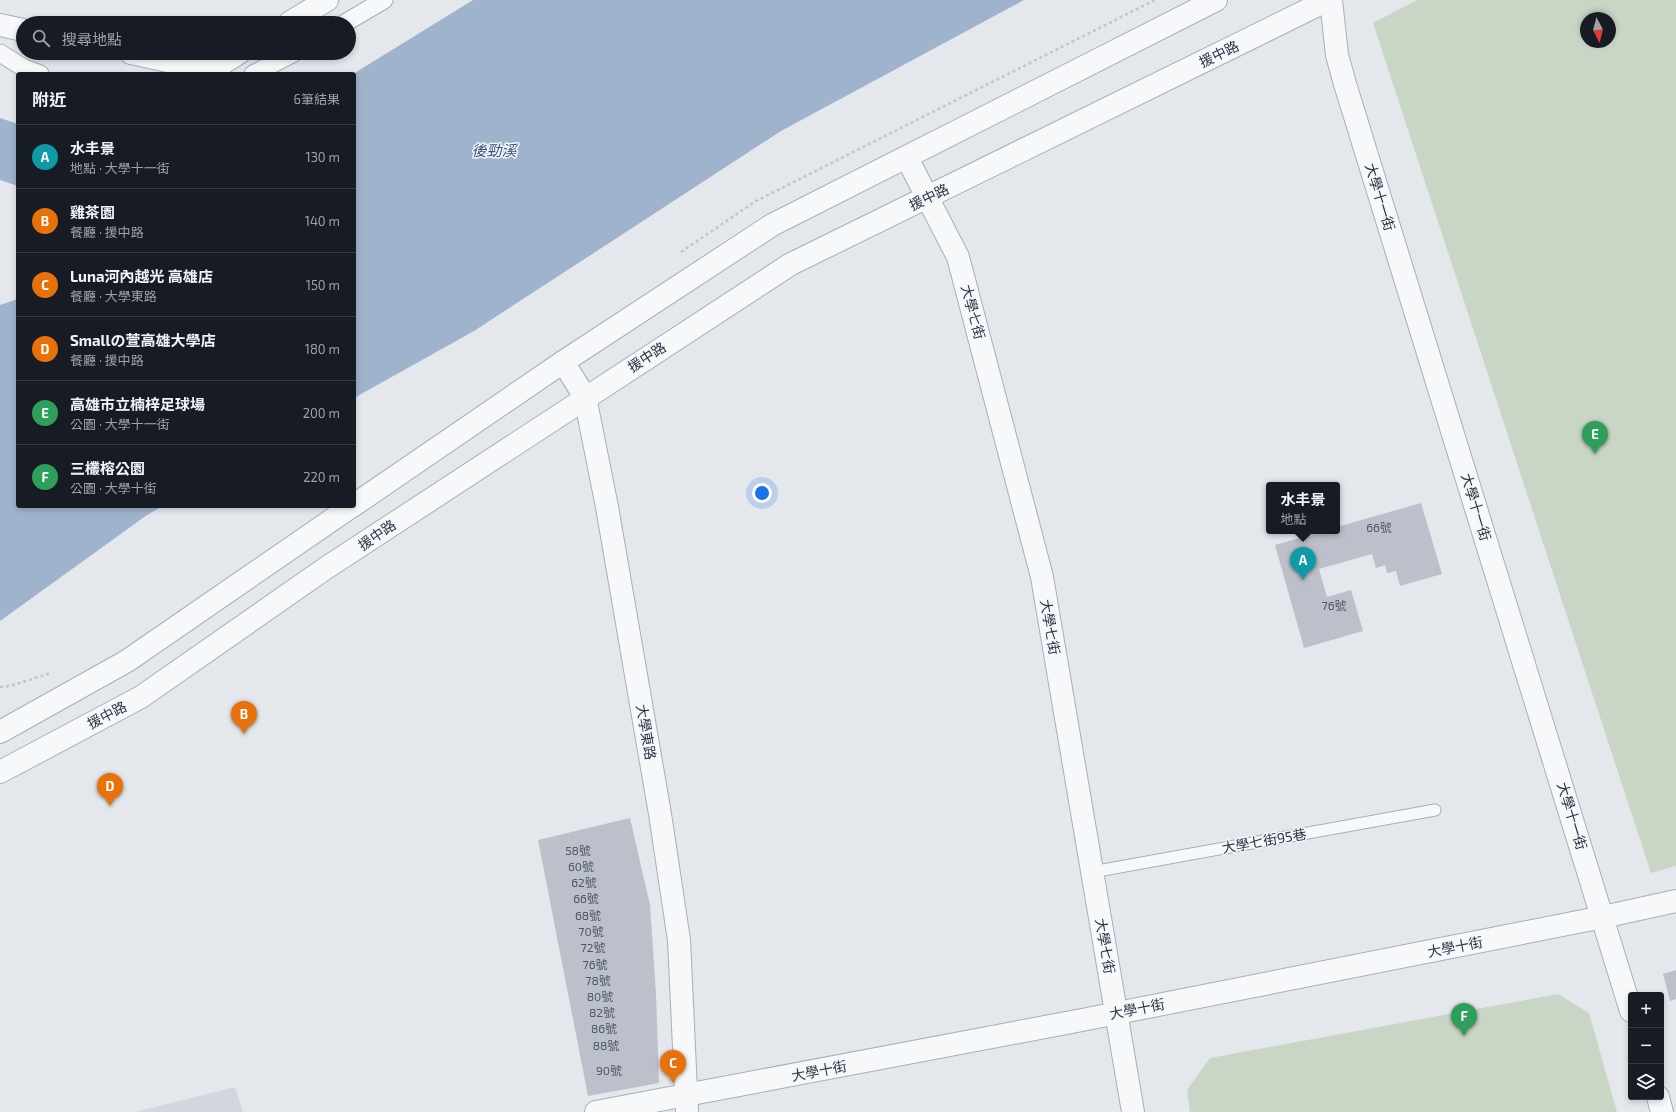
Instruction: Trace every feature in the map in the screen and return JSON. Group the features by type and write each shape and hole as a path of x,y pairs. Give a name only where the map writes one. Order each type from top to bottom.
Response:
{"street":[{"path":"301,16 327,0"},
{"path":"356,17 384,0"},
{"path":"356,503 563,362 772,225 907,158 1216,0"},
{"name":"援中路","path":"0,772 141,697 326,568 791,264 1330,0"},
{"name":"大學十一街","path":"1330,0 1338,55 1345,84 1628,1002"},
{"path":"0,25 16,28"},
{"path":"0,53 24,68 35,72"},
{"path":"163,60 200,68 218,66 228,60"},
{"path":"257,72 280,60"},
{"name":"大學七街","path":"907,158 958,257 1042,577 1133,1112"},
{"name":"大學東路","path":"563,362 586,397 607,507 660,814 679,940 687,1104"},
{"path":"0,732 127,661 349,508"},
{"name":"大學十街","path":"596,1112 687,1104 1117,1013 1603,917 1676,901"},
{"path":"1659,1100 1662,1112"}],"lane":[{"name":"大學七街95巷","path":"1092,872 1435,810"}],"shaded area":[{"path":"235,1087 243,1112 135,1112"}],"green space":[{"path":"1417,0 1676,0 1676,866 1651,873 1373,23"},
{"path":"1558,994 1589,1013 1617,1112 1190,1112 1187,1090 1210,1058"}],"water":[{"name":"後勁溪","path":"473,0 1024,0 781,131 474,331 356,397 356,72"},
{"path":"0,118 16,123 16,185 0,180"},
{"path":"16,300 16,508 159,508 147,515 0,621 0,305"}],"building":[{"path":"1421,503 1442,574 1400,586 1396,571 1387,573 1385,565 1376,568 1372,554 1319,569 1327,597 1351,590 1363,631 1304,648 1275,545 1314,534 1340,534 1340,526"},
{"path":"630,818 650,905 656,994 659,1083 588,1096 538,840"},
{"path":"1676,970 1676,999 1670,1001 1663,974"}],"place":[{"name":"高雄市立楠梓足球場","path":"1595,454"},
{"name":"水丰景","path":"1303,580"},
{"name":"雞茶園","path":"244,734"},
{"name":"Smallの萱高雄大學店","path":"110,806"},
{"name":"三欉榕公園","path":"1464,1036"},
{"name":"Luna河內越光 高雄店","path":"673,1083"}]}
